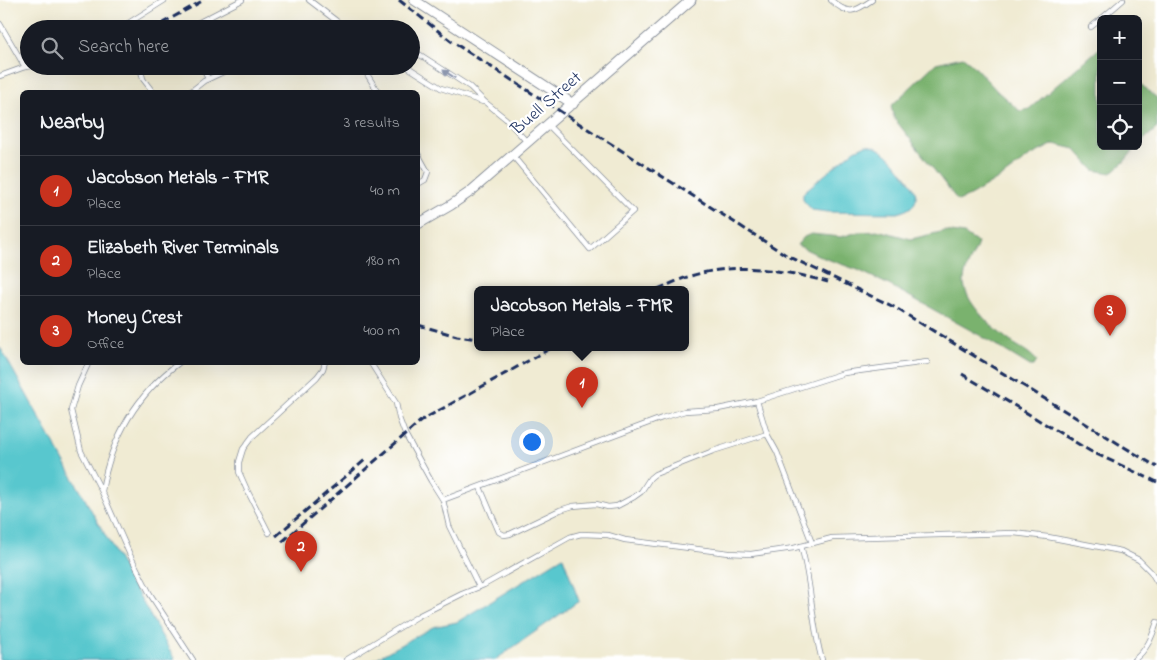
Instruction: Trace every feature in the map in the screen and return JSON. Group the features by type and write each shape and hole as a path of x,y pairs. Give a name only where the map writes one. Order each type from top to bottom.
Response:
{"street":[{"path":"414,0 573,104"},
{"name":"Buell Street","path":"420,223 464,196 513,156 691,0"}],"lane":[{"path":"133,20 165,0"},
{"path":"203,20 242,0"},
{"path":"309,0 334,20"},
{"path":"831,0 839,8 852,12 860,9 872,0"},
{"path":"1106,15 1123,0"},
{"path":"1091,27 1097,22"},
{"path":"0,24 20,58"},
{"path":"420,55 470,87 484,102 506,119 528,143"},
{"path":"0,76 20,69"},
{"path":"142,75 151,90"},
{"path":"206,75 208,79"},
{"path":"193,90 217,75"},
{"path":"367,75 375,90"},
{"path":"420,75 441,88 484,102"},
{"path":"513,156 590,249 633,212 548,125"},
{"path":"420,158 428,172 425,180 420,183"},
{"path":"443,500 662,418 686,411 718,409 757,400 844,373 927,362"},
{"path":"88,365 78,386 71,410 81,451 150,594 193,660"},
{"path":"102,492 105,473 112,452 135,407 149,388 176,365"},
{"path":"269,533 239,472 239,462 243,449 252,437 317,377 324,365"},
{"path":"372,365 396,403 405,434 443,500 449,526 479,587"},
{"path":"757,400 767,434 777,452 812,542"},
{"path":"480,486 499,532 504,535 510,534 560,510 573,506 596,504 608,507 617,506 641,492 655,474 713,451 767,434"},
{"path":"346,660 420,615 479,587 570,537 580,534 608,534 625,540 729,553 768,553 832,538 1014,533 1048,537 1121,551 1139,560 1151,572 1157,582"},
{"path":"801,546 811,592 812,616 822,660"},
{"path":"1134,660 1145,650 1153,636 1157,622"}],"green space":[{"path":"1097,50 1097,150 1134,150 1124,162 1111,173 1094,170 1075,149 1054,144 1030,156 1003,176 958,201 894,118 891,106 936,63 963,57 1020,111 1029,109"},
{"path":"1142,85 1157,98 1157,128 1142,141"},
{"path":"881,231 911,239 945,231 964,234 978,243 964,280 968,296 993,327 1034,357 1037,361 1034,366 1030,366 981,336 889,285 797,245 804,237 811,234 841,237 858,232"}],"water":[{"path":"866,145 882,151 896,164 915,192 915,202 912,206 897,213 812,210 803,200 805,191 855,150"},
{"path":"0,347 175,660 0,660"},
{"path":"563,557 579,601 495,660 373,660 433,627 457,622"}],"railway":[{"path":"168,20 204,0"},
{"path":"399,0 451,41 786,255 894,307 1157,467"},
{"path":"665,286 696,274 734,269 781,272 828,282"},
{"path":"420,326 457,336 474,338"},
{"path":"282,542 422,420 546,351"},
{"path":"962,374 1090,451 1157,482"},
{"path":"276,536 365,460"}],"place":[{"name":"Money Crest","path":"1110,336"},
{"name":"Jacobson Metals - FMR","path":"582,408"},
{"name":"Elizabeth River Terminals","path":"301,572"}]}
